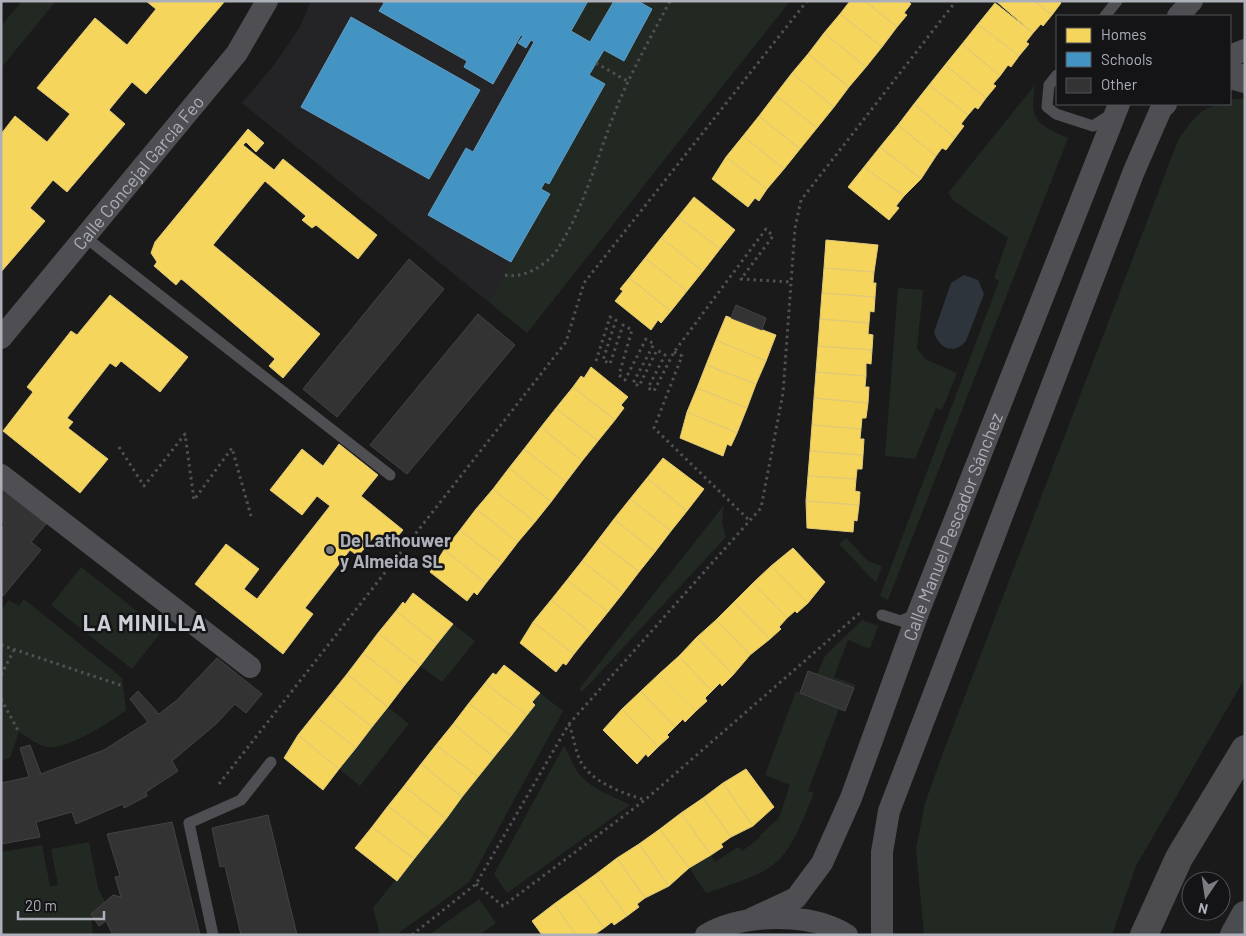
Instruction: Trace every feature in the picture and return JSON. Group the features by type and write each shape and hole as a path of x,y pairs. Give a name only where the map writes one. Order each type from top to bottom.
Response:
{"highway":[{"path":"1144,935 1179,858 1245,749"},
{"path":"1234,935 1245,915"}],"street":[{"name":"Calle Concejal García Feo","path":"1,338 237,53 267,1"},
{"path":"1179,15 1192,1"},
{"path":"1231,56 1245,50"},
{"path":"1231,76 1245,79"},
{"path":"882,935 882,852 889,811 1134,171 1161,109 1165,105"},
{"name":"Calle Manuel Pescador Sánchez","path":"753,918 796,898 822,863 851,798 918,614 1117,108"},
{"path":"1,476 250,667"},
{"path":"706,935 715,929 753,918 800,919 847,935"}],"lane":[{"path":"1105,15 1117,1"},
{"path":"1056,76 1049,85 1047,107 1056,114 1093,126 1117,108"},
{"path":"85,237 390,475"},
{"path":"882,615 901,621 918,614"},
{"path":"213,935 189,823 241,800 270,762"}],"path":[{"path":"505,275 512,276 529,272 545,262 556,251 585,194 613,115 628,82 670,1"},
{"path":"219,784 566,342 584,283 807,1"},
{"path":"412,935 476,884 569,724 761,508 783,393 795,228 801,200 956,1"},
{"path":"596,63 628,82"},
{"path":"596,361 610,317 616,320 603,360 610,364 623,325 632,330 619,375 625,380 646,339 654,344 633,383 639,386 657,350 666,355 648,388 654,391 674,352 766,230 773,236 741,279 791,282"},
{"path":"674,352 682,356 654,428 750,520"},
{"path":"119,447 144,486 185,434 194,500 232,448 251,516"},
{"path":"476,884 503,906 645,800 863,610 882,615"},
{"path":"1,645 123,686"},
{"path":"1,676 14,650"},
{"path":"1,699 19,732"},
{"path":"569,724 580,760 597,778 617,791 645,800"}],"shaded area":[{"path":"22,1 56,1 1,68 1,26"},
{"path":"311,1 790,1 527,333 242,103 274,65 299,28"},
{"path":"588,1 614,1 590,42 571,31"},
{"path":"638,1 790,1 527,333 490,303 549,195 541,189 604,84 589,75 604,50 624,60 652,9"},
{"path":"1035,85 1033,106 1037,119 1048,129 1068,138 888,600 880,596 999,281 994,278 1008,238 954,201 948,193"},
{"path":"1231,99 1245,99 1245,678 1136,866 1112,935 924,935 916,849 925,803 1179,138 1200,113 1212,106 1231,105"},
{"path":"964,275 978,280 984,294 966,341 957,348 952,349 939,343 934,332 951,283"},
{"path":"898,288 923,290 917,348 925,359 957,373 942,410 936,408 915,459 885,456"},
{"path":"724,505 722,523 726,537 582,692 579,689"},
{"path":"846,538 868,561 882,566 876,583 839,544"},
{"path":"81,567 162,631 132,669 51,605"},
{"path":"24,599 122,678 126,710 88,734 65,745 47,747 40,745 19,732 10,758 1,761 1,610 9,600 19,606"},
{"path":"862,620 878,626 870,649 848,640 834,677 856,685 854,688 817,674 825,656"},
{"path":"453,624 475,641 442,682 420,666"},
{"path":"796,691 839,709 808,791 814,793 804,818 795,837 777,862 750,877 706,893 689,868 711,855 715,862 738,847 742,851 761,837 760,835 779,818 790,785 765,775"},
{"path":"540,693 563,711 469,882 396,935 380,935 373,908 535,705 532,702"},
{"path":"388,707 409,724 360,786 339,769"},
{"path":"564,746 582,778 602,791 630,805 507,893 494,874"},
{"path":"89,842 98,888 105,902 91,914 93,935 1,935 1,852 42,845 50,886 58,885 51,849"},
{"path":"479,899 496,923 479,935 429,935"}],"building: Homes":[{"path":"146,1 225,1 146,94 132,82 109,110 125,124 67,192 53,180 30,208 45,221 1,272 1,134 15,116 47,142 70,114 37,88 95,18 127,45 156,9"},
{"path":"850,1 865,1 897,27 882,47 840,14"},
{"path":"865,1 908,1 911,4 904,13 907,15 897,27"},
{"path":"996,1 1034,1 1052,15 1043,26 1041,24 1033,33"},
{"path":"1034,1 1059,1 1061,3 1052,15"},
{"path":"995,3 1033,33 1026,42 1029,44 1019,56 978,24"},
{"path":"840,14 882,47 866,67 824,33"},
{"path":"978,24 1019,56 1011,67 1008,65 1000,76 962,44"},
{"path":"824,33 866,67 849,87 808,54"},
{"path":"962,44 1000,76 993,84 996,86 986,98 945,65"},
{"path":"808,54 849,87 834,107 792,73"},
{"path":"945,65 986,98 978,109 975,107 968,115 929,85"},
{"path":"792,73 834,107 817,128 775,95"},
{"path":"929,85 968,115 961,124 964,126 955,138 914,104"},
{"path":"775,95 817,128 800,149 759,116"},
{"path":"914,104 955,138 946,150 942,148 936,156 898,125"},
{"path":"759,116 800,149 784,169 743,136"},
{"path":"898,125 936,156 921,179 880,147"},
{"path":"248,129 264,143 256,152 246,142 243,145 274,170 283,159 377,235 358,259 316,225 312,228 302,220 306,216 265,181 213,245 320,334 283,378 269,366 275,359 184,281 181,279 176,285 154,266 157,262 151,253 155,242"},
{"path":"743,136 784,169 767,189 726,157"},
{"path":"880,147 921,179 904,196 864,167"},
{"path":"726,157 767,189 759,201 755,198 748,207 712,179"},
{"path":"864,167 904,196 896,206 899,208 889,220 848,187"},
{"path":"694,197 735,230 720,249 678,217"},
{"path":"678,217 720,249 703,271 661,238"},
{"path":"661,238 703,271 687,291 645,258"},
{"path":"826,240 878,245 874,272 824,268"},
{"path":"645,258 687,291 671,311 629,278"},
{"path":"824,268 874,272 873,283 876,283 875,297 822,293"},
{"path":"629,278 671,311 661,323 658,320 651,330 615,301 623,291 620,289"},
{"path":"822,293 875,297 874,312 870,311 869,323 820,319"},
{"path":"110,295 188,357 160,392 121,361 116,367 110,363 67,418 73,422 68,428 108,459 80,493 3,431 33,392 27,387 71,331 77,335"},
{"path":"726,316 776,335 766,361 716,340"},
{"path":"820,319 869,323 868,334 873,335 872,350 818,346"},
{"path":"716,340 766,361 756,384 706,365"},
{"path":"818,346 872,350 871,364 866,363 866,376 816,372"},
{"path":"706,365 756,384 747,408 697,388"},
{"path":"591,367 628,397 621,405 624,408 615,420 573,387 581,376 584,378"},
{"path":"816,372 866,376 865,387 869,387 868,403 814,398"},
{"path":"573,387 615,420 598,441 556,408"},
{"path":"697,388 747,408 737,433 687,412"},
{"path":"814,398 868,403 866,418 862,418 861,429 812,425"},
{"path":"556,408 598,441 582,461 541,427"},
{"path":"687,412 737,433 731,446 727,444 723,456 680,438"},
{"path":"812,425 861,429 860,439 864,439 863,455 810,451"},
{"path":"541,427 582,461 566,482 524,449"},
{"name":"De Lathouwer y Almeida SL","path":"339,444 378,475 361,496 403,530 387,549 373,538 358,556 350,550 305,608 313,614 283,654 195,584 226,544 259,569 244,589 257,599 330,506 317,496 302,515 270,490 302,449 323,466"},
{"path":"524,449 566,482 551,502 509,468"},
{"path":"810,451 863,455 862,469 857,469 856,479 808,476"},
{"path":"663,458 704,489 687,511 647,478"},
{"path":"509,468 551,502 535,522 493,489"},
{"path":"808,476 856,479 855,491 860,492 859,505 806,501"},
{"path":"647,478 687,511 671,531 630,499"},
{"path":"493,489 535,522 518,542 476,509"},
{"path":"630,499 671,531 655,552 614,519"},
{"path":"806,501 859,505 857,521 854,520 853,532 807,528"},
{"path":"476,509 518,542 502,563 460,530"},
{"path":"614,519 655,552 639,572 598,540"},
{"path":"460,530 502,563 486,583 444,550"},
{"path":"598,540 639,572 623,593 582,561"},
{"path":"793,548 825,582 808,603 771,566"},
{"path":"444,550 486,583 477,595 474,592 467,601 430,572"},
{"path":"582,561 623,593 608,612 567,580"},
{"path":"771,566 808,603 797,613 795,611 787,618 753,583"},
{"path":"567,580 608,612 591,633 551,600"},
{"path":"753,583 787,618 779,627 781,629 770,639 734,602"},
{"path":"413,593 453,624 437,644 396,611 403,602 405,604"},
{"path":"551,600 591,633 574,654 533,622"},
{"path":"734,602 770,639 750,655 716,620"},
{"path":"396,611 437,644 420,666 378,633"},
{"path":"716,620 750,655 733,675 697,637"},
{"path":"533,622 574,654 566,665 563,663 556,672 520,643"},
{"path":"378,633 420,666 404,686 363,653"},
{"path":"697,637 733,675 722,686 720,683 712,691 679,656"},
{"path":"363,653 404,686 388,707 347,674"},
{"path":"679,656 712,691 705,698 707,701 696,711 659,674"},
{"path":"504,665 540,693 532,702 535,705 527,715 485,683 493,673 496,675"},
{"path":"347,674 388,707 372,727 331,694"},
{"path":"659,674 696,711 685,722 683,719 675,727 641,691"},
{"path":"485,683 527,715 511,736 469,703"},
{"path":"641,691 675,727 667,735 669,737 658,747 622,709"},
{"path":"331,694 372,727 356,748 314,715"},
{"path":"469,703 511,736 494,757 453,724"},
{"path":"622,709 658,747 648,757 646,754 637,764 603,730"},
{"path":"314,715 356,748 339,769 298,735"},
{"path":"453,724 494,757 478,777 436,745"},
{"path":"298,735 339,769 323,790 284,758"},
{"path":"436,745 478,777 462,797 421,764"},
{"path":"421,764 462,797 446,819 404,786"},
{"path":"746,769 774,807 753,826 723,783"},
{"path":"723,783 753,826 731,837 703,798"},
{"path":"404,786 446,819 430,839 388,806"},
{"path":"703,798 731,837 721,844 723,847 711,855 681,813"},
{"path":"388,806 430,839 414,859 372,827"},
{"path":"681,813 711,855 689,868 660,829"},
{"path":"372,827 414,859 397,881 355,848"},
{"path":"660,829 689,868 669,886 639,844"},
{"path":"639,844 669,886 645,898 617,858"},
{"path":"617,858 645,898 637,904 639,907 627,916 596,874"},
{"path":"596,874 627,916 614,925 612,922 604,928 575,889"},
{"path":"575,889 604,928 594,935 576,935 554,904"},
{"path":"554,904 576,935 542,935 532,921"}],"building: Schools":[{"path":"381,1 588,1 571,31 590,42 614,1 638,1 652,9 624,61 604,50 589,75 605,84 549,184 545,182 541,189 550,194 511,262 428,215 466,148 473,152 534,42 531,40 526,48 518,43 523,36 521,35 493,84 464,67 467,61 379,11 384,3"},
{"path":"351,17 480,90 429,179 301,107"}],"building: Other":[{"path":"409,259 444,289 337,417 303,389"},
{"path":"736,305 766,318 762,330 731,318"},
{"path":"478,314 515,345 407,474 370,445"},
{"path":"1,488 46,524 31,542 41,550 3,596 1,594 1,529 5,524 1,521"},
{"path":"217,658 262,694 246,713 235,704 216,724 172,761 178,771 146,792 147,796 124,808 123,804 76,824 72,812 36,822 40,837 1,844 1,783 29,777 20,748 30,745 41,774 104,750 148,722 130,699 138,691 159,714 177,700"},
{"path":"808,671 854,688 845,711 800,693"},
{"path":"268,815 297,935 241,935 225,866 220,867 212,828"},
{"path":"172,822 200,935 113,935 106,921 99,926 91,914 113,895 121,897 115,877 120,876 107,834"}],"place":[{"name":"De Lathouwer y Almeida SL","path":"330,550"}],"district":[{"name":"LA MINILLA","path":"145,622"}]}
